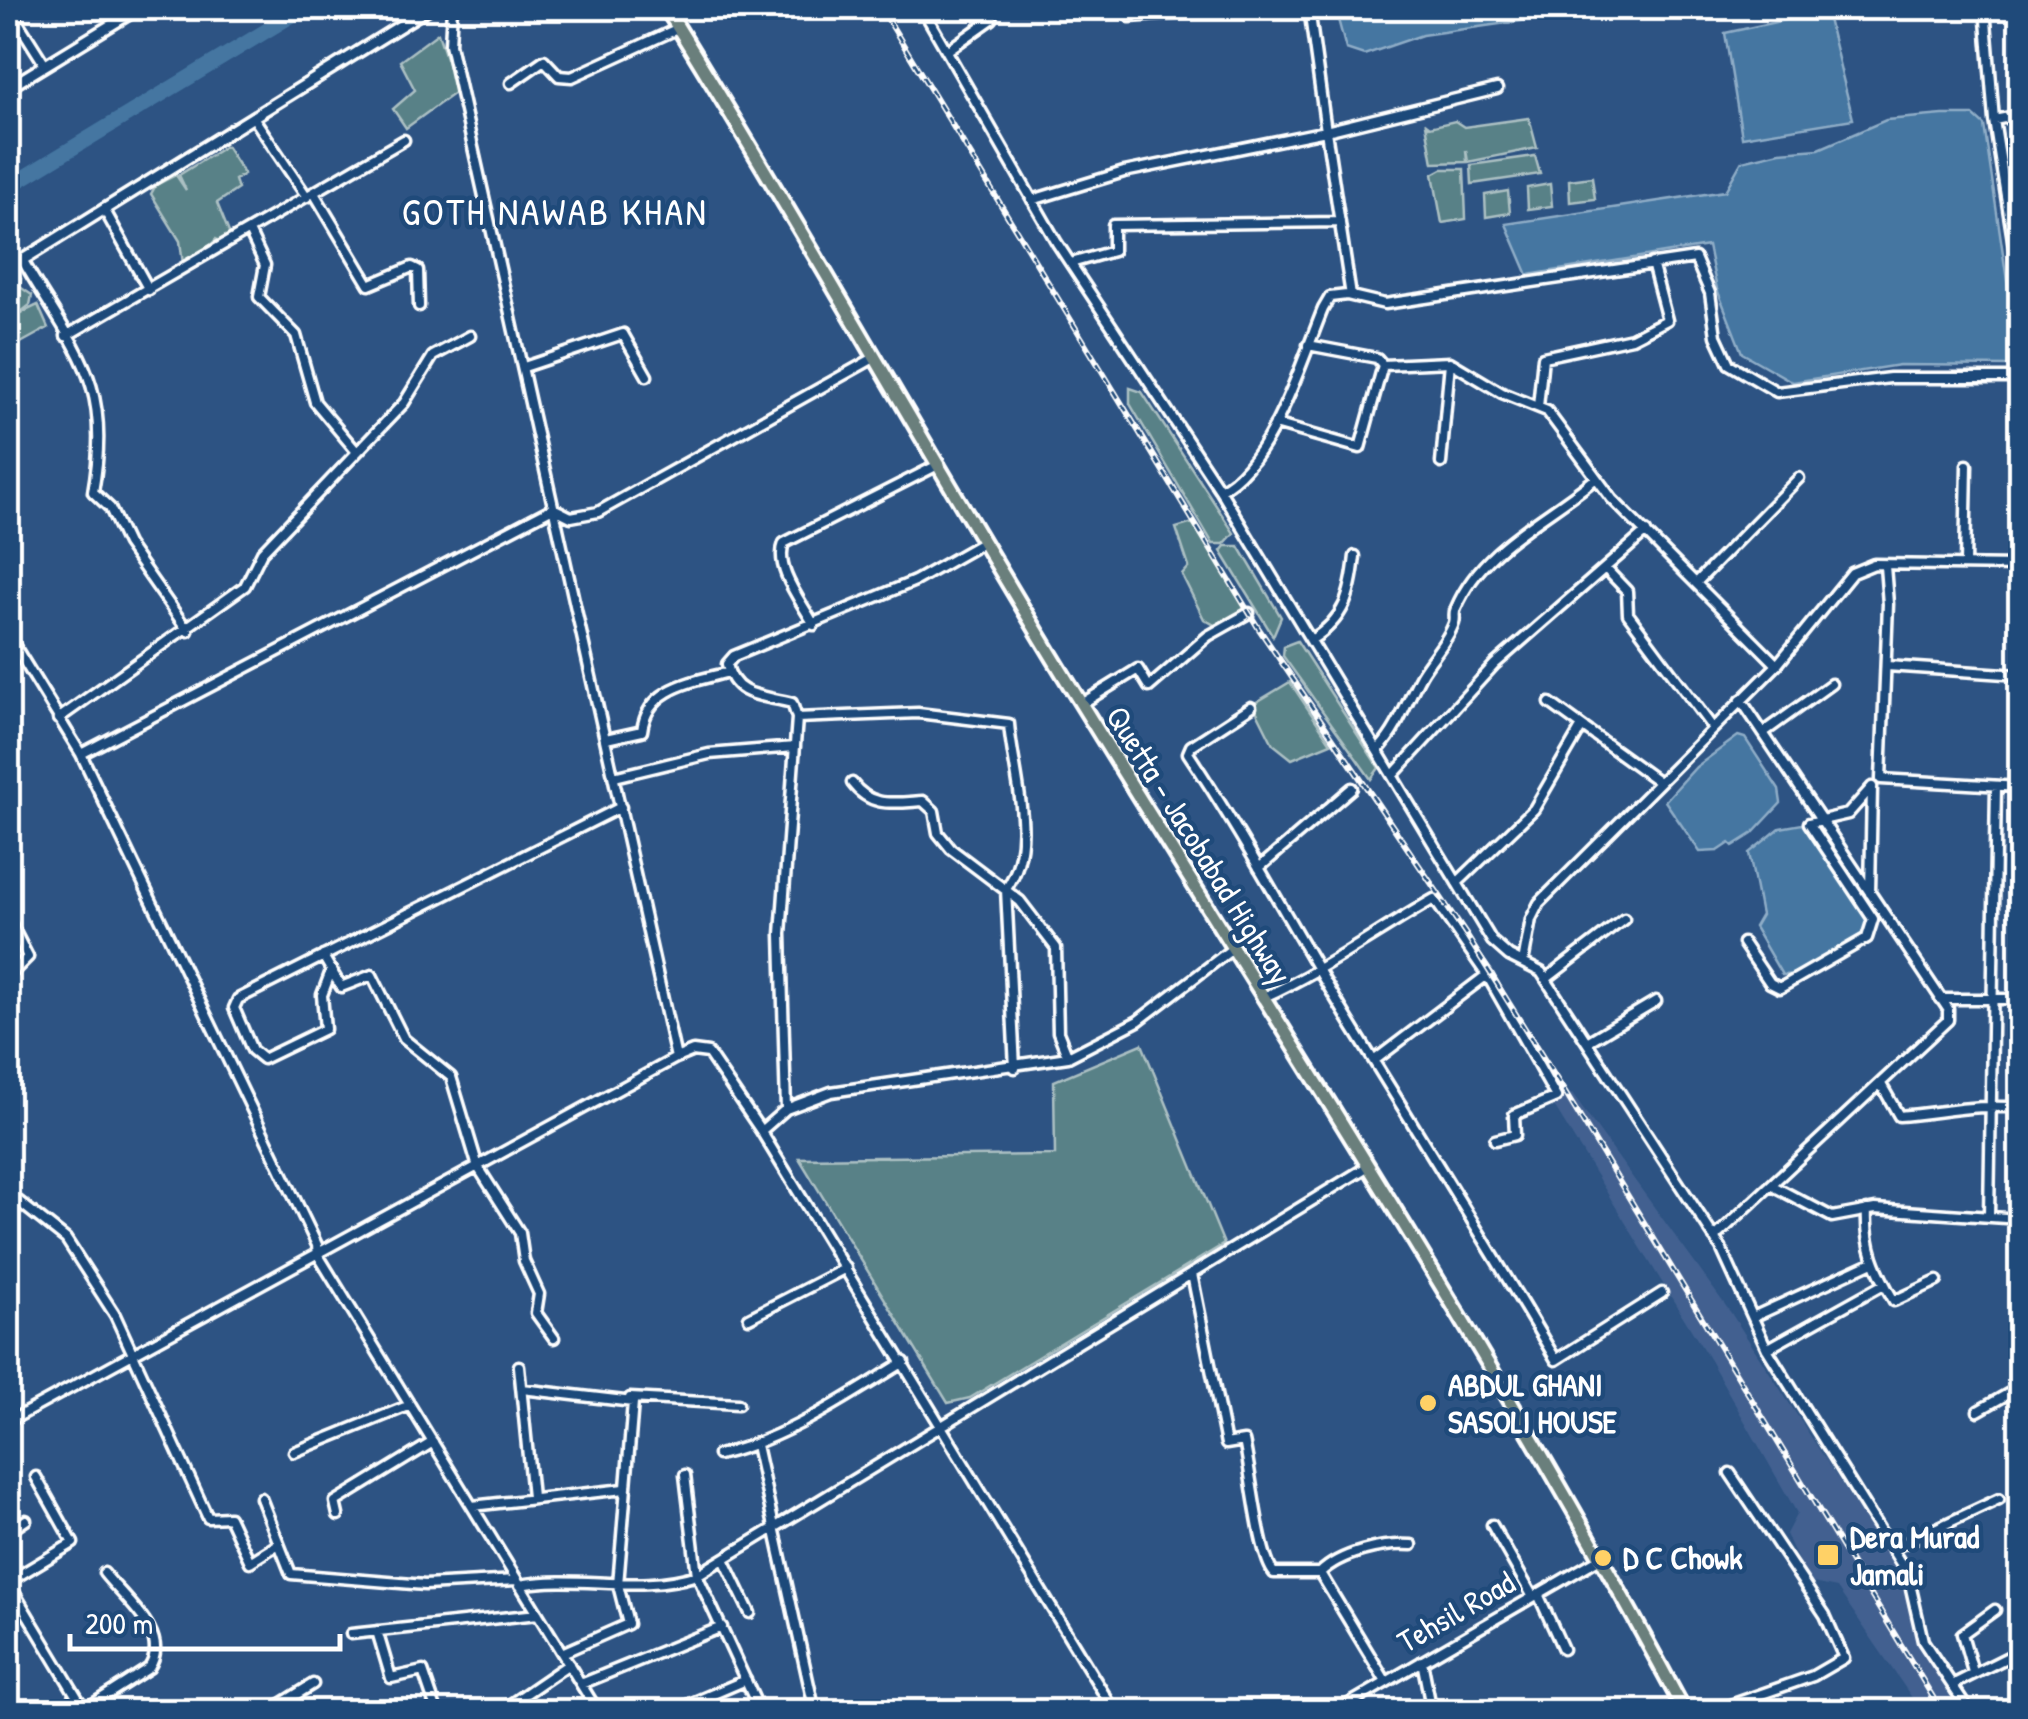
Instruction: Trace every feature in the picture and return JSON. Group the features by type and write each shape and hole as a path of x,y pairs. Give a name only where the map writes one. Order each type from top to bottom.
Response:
{"highway":[{"name":"Quetta - Jacobabad Highway","path":"666,8 1081,704 1368,1167 1602,1557 1684,1712"}],"street":[{"path":"8,8 45,65"},
{"path":"8,88 140,8"},
{"path":"8,269 429,8"},
{"path":"452,8 450,44 676,1058"},
{"path":"922,8 1032,200 1220,490 1380,749 1492,941 1546,979 1714,1238 1767,1349 1908,1575 1924,1641 1970,1712"},
{"path":"948,50 992,19 992,8"},
{"path":"1130,17 1260,8"},
{"path":"1309,8 1351,296"},
{"path":"1985,8 1994,120 2020,284"},
{"path":"510,83 544,60 559,76 572,77 678,28"},
{"path":"1032,200 1124,172 1326,131 1497,88"},
{"path":"1994,120 2020,114"},
{"path":"253,117 311,195 369,285 412,266 418,270 419,306"},
{"path":"66,336 404,140"},
{"path":"104,209 149,290"},
{"path":"1072,263 1113,251 1114,225 1340,222"},
{"path":"249,231 265,264 259,298 296,336 315,402 357,452"},
{"path":"1220,490 1236,482 1275,424 1330,297 1351,296 1385,304 1695,258 1710,293 1716,336 1729,364 1777,392 1890,378 2012,378 2020,370"},
{"path":"23,260 90,371 101,442 93,492 110,508 128,544 188,631"},
{"path":"1538,408 1543,357 1632,338 1667,320 1652,262"},
{"path":"524,367 622,334 648,376"},
{"path":"58,719 188,631 245,586 254,576 262,552 404,403 433,356 470,336"},
{"path":"1308,345 1377,358 1383,365"},
{"path":"553,508 571,517 598,512 874,358"},
{"path":"1441,463 1450,362"},
{"path":"1383,365 1450,362 1546,411 1596,478 1778,665"},
{"path":"1275,424 1360,448 1383,365"},
{"path":"814,625 785,570 781,559 784,543 938,464"},
{"path":"1965,565 1967,464"},
{"path":"1380,749 1454,624 1456,608 1478,577 1536,517 1562,505 1596,478"},
{"path":"1698,581 1799,478"},
{"path":"81,754 553,508"},
{"path":"1394,774 1495,664 1646,532"},
{"path":"728,672 734,656 915,581 984,542"},
{"path":"1311,640 1333,627 1346,607 1355,556"},
{"path":"1523,963 1531,918 1539,903 1778,665 1852,573 1874,564 2020,566"},
{"path":"1881,779 1885,566"},
{"path":"1605,568 1628,591 1628,614 1712,727"},
{"path":"1081,704 1138,669 1150,687 1208,636 1249,612"},
{"path":"8,635 81,754 283,1166 318,1245 318,1256 598,1712"},
{"path":"1886,666 2020,676"},
{"path":"606,739 642,731 644,714 659,696 728,672"},
{"path":"728,672 750,696 792,703 797,718 781,934 786,1109"},
{"path":"1763,732 1831,684"},
{"path":"1714,1238 1882,1086 1948,1020 1948,1009 1741,700"},
{"path":"1550,703 1659,782"},
{"path":"1251,707 1191,746 1188,753 1556,1360 1662,1292"},
{"path":"797,718 918,713 1009,724 1011,756 1022,787 1018,872 1006,888 1015,1068"},
{"path":"1457,883 1534,809 1581,728"},
{"path":"614,777 709,754 795,747"},
{"path":"1870,894 1874,780 2020,786"},
{"path":"852,782 864,798 882,804 923,802 934,811 938,833 951,849 1006,888 1056,948 1058,1032 1068,1058"},
{"path":"1988,1216 1996,786"},
{"path":"1743,943 1770,984 1780,988 1867,938 1872,919 1808,823 1848,814 1872,787"},
{"path":"1259,868 1352,788"},
{"path":"331,970 322,995 324,1029 263,1059 255,1054 236,1002 621,808"},
{"path":"1262,998 1434,899 1487,976 1556,1097 1514,1115 1515,1134 1495,1140"},
{"path":"8,918 28,957 8,977"},
{"path":"1546,979 1624,919"},
{"path":"761,1131 786,1109 831,1092 1068,1058 1138,1022 1232,949"},
{"path":"323,956 341,987 372,975 404,1040 448,1072 478,1167 520,1234 524,1260 539,1294 536,1313 554,1338"},
{"path":"1375,1060 1487,976"},
{"path":"1940,1000 2020,999"},
{"path":"1587,1042 1656,1002"},
{"path":"8,1422 676,1058 693,1050 708,1053 846,1268 1115,1712"},
{"path":"1882,1086 1899,1116 1974,1111 1992,1104 2020,1108"},
{"path":"261,1498 291,1574 425,1585 548,1580 669,1584 698,1574 776,1528 1368,1167"},
{"path":"1773,1186 1832,1217 1867,1210 2020,1219"},
{"path":"8,1194 66,1239 115,1315 208,1518 229,1517 250,1562 277,1544"},
{"path":"1867,1210 1866,1237 1873,1262 1894,1300 1937,1281"},
{"path":"1753,1317 1873,1262"},
{"path":"748,1318 846,1268"},
{"path":"1192,1274 1226,1444 1244,1441 1258,1501 1258,1530 1269,1567 1274,1573 1320,1574 1332,1562 1351,1556 1412,1546"},
{"path":"1767,1349 1884,1284"},
{"path":"718,1455 756,1446 904,1362"},
{"path":"519,1366 532,1497"},
{"path":"1978,1410 2020,1387"},
{"path":"522,1389 738,1404"},
{"path":"562,1653 628,1624 618,1585 630,1398"},
{"path":"294,1452 410,1405"},
{"path":"338,1514 335,1502 433,1442"},
{"path":"756,1446 815,1712"},
{"path":"1710,1712 1814,1676 1844,1658 1826,1615 1730,1473"},
{"path":"685,1476 698,1574 758,1707"},
{"path":"36,1477 74,1540 8,1582 86,1710 150,1668 156,1658 154,1635 104,1574"},
{"path":"472,1506 624,1489"},
{"path":"1892,1550 1999,1499"},
{"path":"8,1532 26,1520"},
{"path":"1492,1526 1562,1648"},
{"name":"Tehsil Road","path":"1335,1712 1602,1557"},
{"path":"724,1559 750,1613"},
{"path":"1320,1574 1386,1682"},
{"path":"1973,1672 1962,1636 1994,1610"},
{"path":"351,1634 538,1614"},
{"path":"581,1684 722,1626"},
{"path":"377,1631 391,1678 423,1671 438,1712"},
{"path":"1952,1685 2020,1651"},
{"path":"1422,1661 1432,1712"},
{"path":"499,1712 569,1664"},
{"path":"671,1712 746,1680"},
{"path":"268,1712 313,1684"}],"shaded area":[{"path":"1335,8 1563,8 1564,15 1422,35 1364,55 1346,49"},
{"path":"1826,11 1853,119 1742,137 1725,33"},
{"path":"1973,115 1984,125 2015,335 2014,366 1899,365 1793,382 1742,353 1717,289 1708,246 1528,275 1506,224 1725,191 1742,161 1780,152 1819,149 1886,120"},
{"path":"1738,736 1745,738 1779,790 1781,803 1752,834 1733,846 1730,843 1718,851 1700,852 1665,801 1696,767"},
{"path":"1802,824 1870,921 1856,940 1832,958 1782,975 1754,927 1761,915 1749,853 1780,828"},
{"path":"1572,1094 1731,1313 1903,1579 1921,1649 1959,1711 1921,1711 1837,1588 1808,1582 1786,1534 1797,1513 1711,1362 1552,1103"}],"green space":[{"path":"438,33 457,91 406,128 393,109 415,90 400,61"},
{"path":"1529,118 1537,148 1468,162 1466,150 1467,162 1433,163 1426,124 1430,127 1455,121 1464,127"},
{"path":"226,146 244,174 235,180 238,189 217,203 232,240 223,243 216,239 200,258 183,264 180,241 151,194 156,185 176,175 186,190 179,175"},
{"path":"1535,156 1540,174 1472,184 1471,165"},
{"path":"1442,169 1464,169 1466,219 1442,223 1433,174"},
{"path":"1592,177 1595,199 1570,202 1569,180"},
{"path":"1550,184 1552,206 1528,209 1527,188"},
{"path":"1508,191 1510,213 1486,217 1485,195"},
{"path":"14,277 21,279 20,287 32,295 30,305 17,315 38,305 48,328 8,350 8,282"},
{"path":"1130,388 1142,392 1234,533 1224,544 1213,544 1130,404"},
{"path":"1193,523 1246,610 1218,627 1204,619 1182,575 1189,567 1176,528"},
{"path":"1225,546 1239,546 1281,617 1273,636 1221,551"},
{"path":"1297,641 1379,768 1371,779 1283,656 1284,646"},
{"path":"1290,682 1331,743 1292,759 1273,744 1255,708 1255,703"},
{"path":"1142,1044 1224,1244 970,1398 948,1403 799,1158 1055,1155 1054,1081"}],"waterway":[{"path":"8,187 304,8"}],"railway":[{"path":"881,8 1259,629 1467,936 1561,1086 1942,1712"}],"place":[{"name":"ABDUL GHANI SASOLI HOUSE","path":"1428,1403"},
{"name":"Dera Murad Jamali","path":"1828,1555"},
{"name":"D C Chowk","path":"1603,1558"}],"district":[{"name":"GOTH NAWAB KHAN","path":"555,212"}]}
